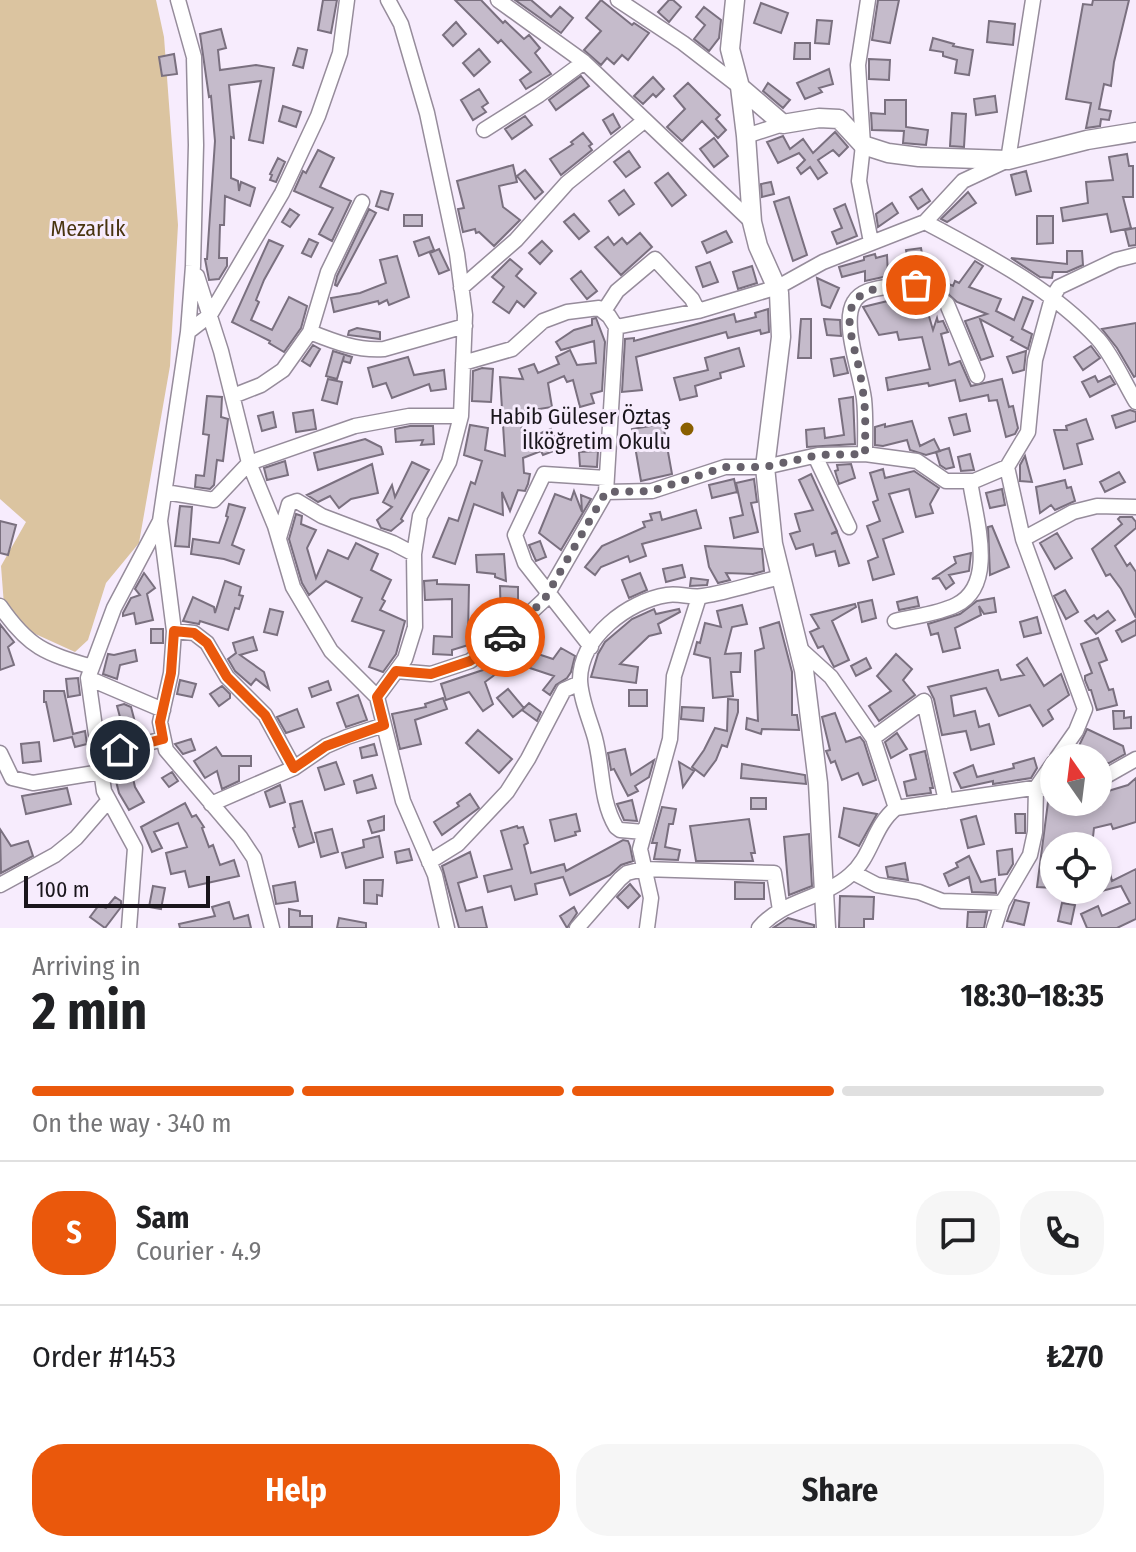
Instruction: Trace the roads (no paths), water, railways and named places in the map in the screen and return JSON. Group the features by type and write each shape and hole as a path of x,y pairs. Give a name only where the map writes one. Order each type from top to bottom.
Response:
{"street":[{"path":"178,0 194,57 196,145 193,266 188,332 160,521 174,631 171,673 160,722 166,750 240,837 254,858 272,928"},
{"path":"188,332 210,315 282,193 318,116 340,53 347,0"},
{"path":"377,697 405,659 415,627 414,554 420,516 449,462 461,416 465,326 461,288 427,113 401,24 388,0"},
{"path":"498,0 584,62 752,222"},
{"path":"618,0 683,43 783,124"},
{"path":"735,0 730,49 740,87 752,222 758,246 778,287 781,337 765,467 773,544 804,670 818,783 826,928"},
{"path":"868,0 858,65 863,145 859,181 871,242"},
{"path":"1008,160 1033,0"},
{"path":"484,130 584,62"},
{"path":"746,136 783,124 819,118 839,119 863,145 888,153 1008,160"},
{"path":"461,288 516,240 567,183 644,121"},
{"path":"616,327 698,311 778,287 823,262 925,222 963,181 1008,160 1087,140 1136,132"},
{"path":"233,396 261,385 283,370 310,332 328,272 362,202"},
{"path":"925,222 1005,265 1052,298 1099,340 1136,402"},
{"path":"591,647 525,563 515,535 544,474 652,491 725,467 765,467 815,456 865,454 917,461 946,481 970,481 1007,467 1028,432 1035,360 1052,298 1059,287 1116,260 1136,255"},
{"path":"604,311 617,291 655,259 692,299 698,311"},
{"path":"193,266 210,315 249,463 279,538 293,587 331,651 377,697 403,801 435,875 447,928"},
{"path":"865,454 864,400 850,328 852,307 864,292 905,283 934,294 947,304 977,376"},
{"path":"396,671 431,674 470,661 505,636 544,600 606,485 616,327 604,311 599,308 567,312 543,321 512,349 463,363"},
{"path":"310,332 345,345 371,350 465,326"},
{"path":"165,492 214,500 249,463 355,426 409,416 461,416"},
{"path":"815,456 849,527"},
{"path":"1007,467 1023,539 1085,709 1067,744"},
{"path":"895,621 953,606 974,589 980,574 981,556 970,481"},
{"path":"279,538 289,504 297,501 322,516 414,554"},
{"path":"1023,539 1073,512 1097,506 1136,507"},
{"path":"129,928 135,848 104,791 90,672 114,608 160,521"},
{"path":"644,832 620,830 613,822 603,793 596,743 580,683 581,667 591,647 598,635 637,605 666,595 699,597 781,577"},
{"path":"647,928 651,898 640,849 670,739 674,676 699,597"},
{"path":"0,606 16,630 34,647 163,710"},
{"path":"174,631 194,633 207,643 227,677 265,715 294,768"},
{"path":"798,646 831,677 873,738 896,808"},
{"path":"429,862 458,844 507,792 564,690 580,683"},
{"path":"873,738 924,701 946,801"},
{"path":"211,804 294,768 326,746 384,725"},
{"path":"0,753 12,778 33,783 100,764 163,739"},
{"path":"1112,773 1136,759"},
{"path":"994,928 1002,903 1021,874 1033,845 1036,788 1040,782"},
{"path":"759,928 780,910 825,892 854,873 883,818 896,808 1040,787"},
{"path":"0,884 55,855 76,838 109,800"},
{"path":"577,928 620,879 627,873 643,869 774,873 780,910"},
{"path":"854,873 877,885 919,892 942,901 1002,903"}],"place":[{"name":"Habib Güleser Öztaş İlköğretim Okulu","path":"687,429"}],"park label":[{"name":"Mezarlık","path":"88,228"}]}
